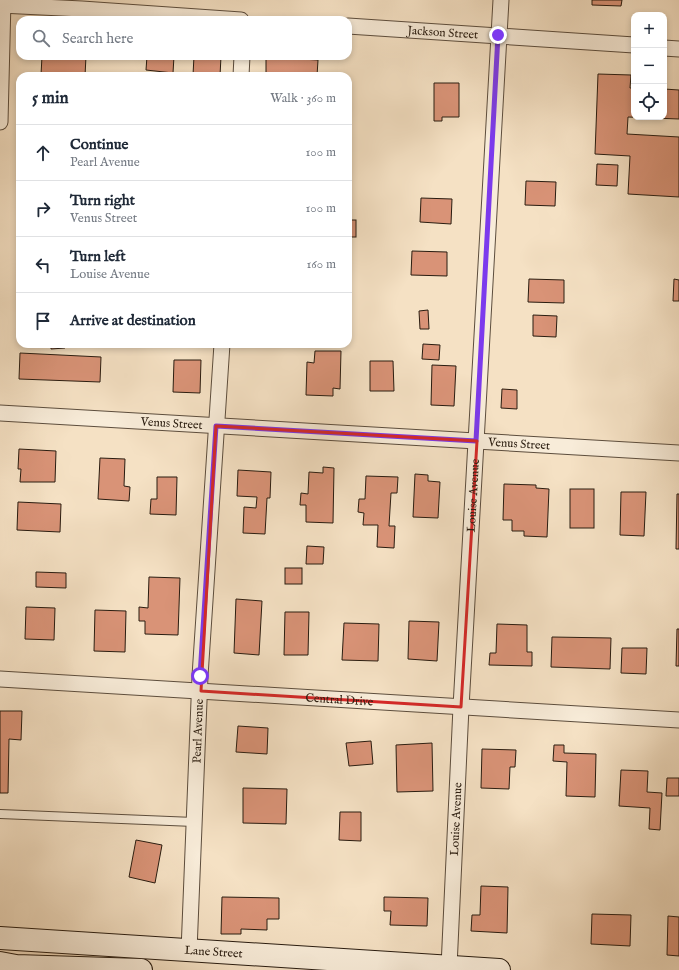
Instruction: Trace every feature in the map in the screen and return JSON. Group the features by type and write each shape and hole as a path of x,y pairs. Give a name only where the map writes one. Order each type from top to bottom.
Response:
{"main road":[{"name":"Lane Street","path":"0,938 499,970"},
{"path":"0,963 16,966 141,970"}],"street":[{"name":"Louise Avenue","path":"449,967 461,707 501,0"},
{"path":"0,122 2,4 82,4 201,16"},
{"name":"Jackson Street","path":"352,26 631,45"},
{"path":"667,48 679,49"},
{"path":"241,72 242,60"},
{"name":"Pearl Avenue","path":"189,951 201,691 222,348"},
{"name":"Venus Street","path":"0,413 679,453"},
{"name":"Central Drive","path":"0,679 679,720"}],"lane":[{"path":"0,814 194,822"}],"highlighted area":[{"path":"216,426 477,441 461,707 201,691"}],"building":[{"path":"592,0 622,0 621,6 592,5"},
{"path":"42,60 86,60 85,72 41,72"},
{"path":"147,60 174,60 173,72 146,70"},
{"path":"194,60 221,60 220,72 193,72"},
{"path":"266,60 318,60 317,72 266,72"},
{"path":"598,74 631,75 631,117 628,117 627,134 679,137 679,197 628,194 630,156 595,154"},
{"path":"434,83 459,83 459,117 442,117 442,121 434,121"},
{"path":"667,89 679,90 679,119 667,119"},
{"path":"597,164 618,165 617,186 596,185"},
{"path":"526,181 556,182 555,206 525,205"},
{"path":"421,198 452,199 451,224 420,222"},
{"path":"352,220 356,220 356,237 352,237"},
{"path":"412,251 447,252 447,276 411,275"},
{"path":"529,279 564,280 564,303 528,302"},
{"path":"674,279 679,280 679,301 673,301"},
{"path":"428,310 429,329 420,329 419,311"},
{"path":"533,315 557,316 556,337 533,336"},
{"path":"423,344 440,345 439,360 422,359"},
{"path":"315,351 341,351 340,389 333,388 333,396 306,395 307,362 314,363"},
{"path":"20,353 101,357 100,382 19,379"},
{"path":"174,360 201,360 200,393 173,392"},
{"path":"370,361 393,361 394,391 370,391"},
{"path":"432,365 456,366 454,406 431,405"},
{"path":"502,389 517,390 517,409 501,408"},
{"path":"19,449 56,451 55,482 20,482 21,469 18,469"},
{"path":"100,458 125,459 124,486 130,487 129,501 98,499"},
{"path":"323,467 334,468 333,523 306,522 306,505 300,505 301,493 308,494 309,472 323,473"},
{"path":"238,470 271,472 270,498 267,498 265,534 243,533 244,507 256,508 257,497 237,496"},
{"path":"415,474 428,475 428,481 440,482 438,518 413,517"},
{"path":"366,476 398,477 397,493 391,493 389,526 395,526 394,548 377,547 378,525 363,525 364,513 358,512 359,499 365,499"},
{"path":"157,477 177,477 176,515 150,514 151,499 157,499"},
{"path":"504,484 536,485 536,488 549,489 547,537 524,536 524,531 512,531 512,520 503,520"},
{"path":"570,489 594,489 594,528 570,528"},
{"path":"621,492 646,492 644,536 620,535"},
{"path":"677,494 679,494 679,549 676,549"},
{"path":"18,502 61,504 60,532 17,530"},
{"path":"307,546 324,547 323,564 306,564"},
{"path":"285,568 302,568 302,584 285,584"},
{"path":"36,572 66,573 66,588 36,587"},
{"path":"149,577 180,578 178,635 145,634 145,621 139,621 139,607 148,608"},
{"path":"236,599 262,601 259,655 234,653"},
{"path":"26,607 55,608 54,640 25,639"},
{"path":"95,610 126,611 125,652 94,651"},
{"path":"285,612 309,612 308,655 284,655"},
{"path":"409,621 439,622 437,661 408,659"},
{"path":"344,623 379,624 378,661 342,660"},
{"path":"497,624 527,625 527,652 532,652 532,666 489,665 490,653 496,653"},
{"path":"677,629 679,629 679,666 676,666"},
{"path":"552,637 611,638 610,669 551,667"},
{"path":"622,648 647,648 646,674 621,673"},
{"path":"0,711 22,711 21,740 9,739 8,793 0,793"},
{"path":"238,726 268,728 267,754 236,752"},
{"path":"371,741 373,764 349,766 346,743"},
{"path":"432,743 433,791 397,792 396,745"},
{"path":"554,745 564,745 564,753 596,754 595,797 566,796 567,762 553,761"},
{"path":"482,749 516,750 515,767 510,767 509,789 481,788"},
{"path":"621,770 648,771 647,792 662,793 660,830 649,829 650,808 619,806"},
{"path":"667,778 679,778 679,796 666,796"},
{"path":"243,788 287,789 286,824 243,823"},
{"path":"340,812 361,812 361,841 339,840"},
{"path":"136,840 162,845 155,883 129,877"},
{"path":"481,886 508,887 507,933 471,931 472,915 480,915"},
{"path":"222,897 279,898 279,919 267,919 267,930 241,929 241,934 221,934"},
{"path":"384,897 428,898 427,926 390,925 391,911 384,911"},
{"path":"592,914 631,915 630,946 591,944"},
{"path":"668,916 679,917 679,956 667,955"}],"route":[{"path":"200,676 216,426 476,441 498,35"}]}
